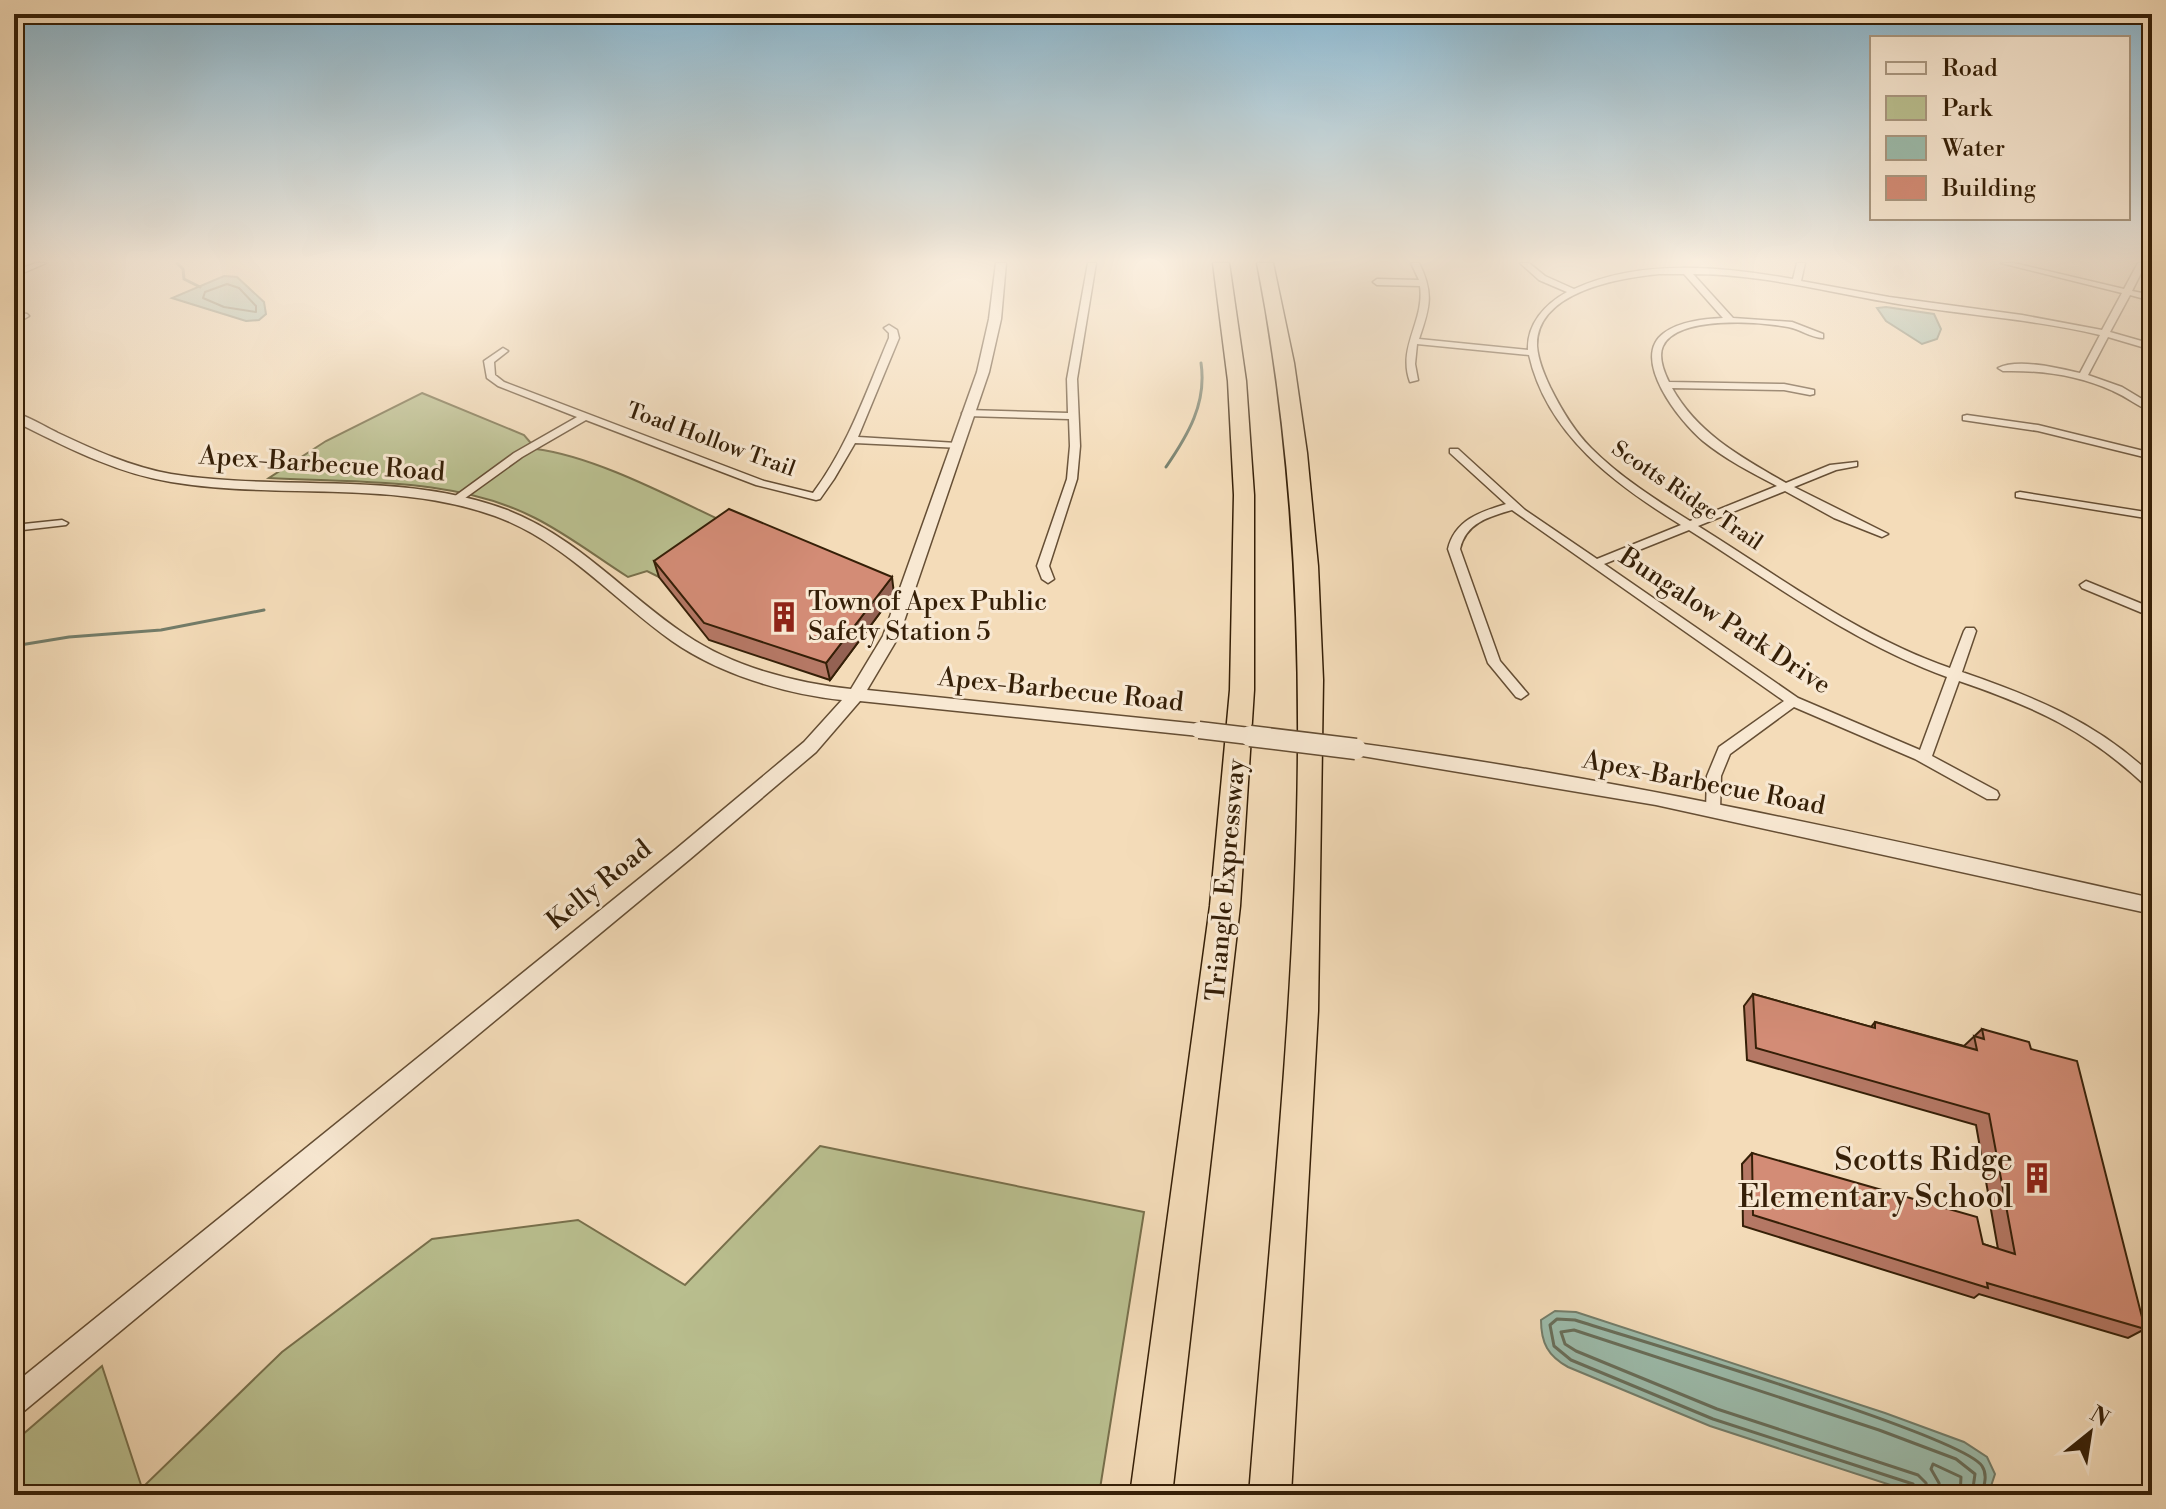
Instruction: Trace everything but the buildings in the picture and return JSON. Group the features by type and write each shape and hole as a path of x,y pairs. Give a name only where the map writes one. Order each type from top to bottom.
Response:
{"highway":[{"name":"Triangle Expressway","path":"1151,1495 1225,906 1242,690 1244,495 1237,381 1231,333"},
{"path":"1270,1495 1304,1000 1311,665 1301,493 1290,398 1278,333"}],"street":[{"name":"Toad Hollow Trail","path":"503,351 489,361 490,376 501,384 760,483 816,497 834,472 850,440 894,333"},
{"name":"Kelly Road","path":"14,1401 810,747 856,695 891,636 983,372 992,333"},
{"path":"1048,579 1043,566 1072,479 1075,352 1079,333"},
{"path":"1413,380 1409,367 1415,333"},
{"path":"1412,341 1533,353 1534,333"},
{"path":"1674,333 1662,340 1655,357 1667,385 1690,422 1706,438 1846,522 1882,534"},
{"path":"1812,333 1820,336"},
{"path":"2083,376 2105,333"},
{"path":"2106,333 2152,347"},
{"name":"Scotts Ridge Trail","path":"1533,353 1565,423 1586,449 1616,475 1846,624 1897,652 2060,715 2117,752 2152,783"},
{"path":"2003,368 2042,368 2083,376 2118,389 2152,409"},
{"path":"1667,385 1784,387 1810,392"},
{"path":"967,413 1073,416"},
{"name":"Apex-Barbecue Road","path":"14,416 121,466 160,476 230,484 399,491 457,499 504,514 535,529 681,639 705,653 768,678 826,692 1199,730 1468,765 1713,810 2152,906"},
{"path":"457,499 518,455 585,416"},
{"path":"1967,418 2038,428 2152,456"},
{"path":"850,440 957,446"},
{"name":"Bungalow Park Drive","path":"1454,451 1513,506 1793,701 1962,775 1992,795"},
{"path":"1595,564 1834,467 1853,464"},
{"path":"2020,495 2152,516"},
{"path":"1513,506 1471,521 1459,532 1454,549 1494,663 1521,694"},
{"path":"14,528 62,523"},
{"path":"2086,585 2152,613"},
{"path":"1924,759 1970,631"},
{"path":"1713,810 1714,776 1724,751 1793,701"}],"green space":[{"path":"422,393 524,435 536,449 611,470 733,526 659,577 647,571 628,577 535,518 472,495 405,484 269,478 326,441"},
{"path":"820,1146 1144,1212 1099,1495 14,1495 14,1442 102,1366 142,1488 282,1352 432,1239 578,1220 685,1285"}],"water":[{"path":"1905,333 1939,333 1937,339 1922,344"},
{"path":"1555,1311 1576,1312 1964,1442 1987,1457 1995,1474 1988,1495 1918,1494 1710,1426 1568,1367 1555,1358 1542,1336 1541,1320"}],"waterway":[{"path":"1166,467 1194,418 1201,392 1201,363"},
{"path":"14,646 69,637 161,630 264,610"}],"place":[{"name":"Town of Apex Public Safety Station 5","path":"784,617"},
{"name":"Scotts Ridge Elementary School","path":"2037,1178"}]}
